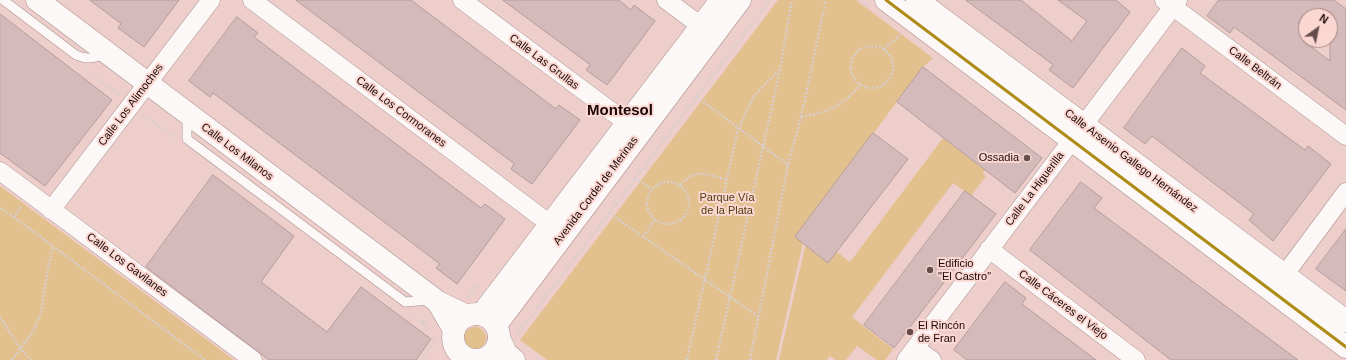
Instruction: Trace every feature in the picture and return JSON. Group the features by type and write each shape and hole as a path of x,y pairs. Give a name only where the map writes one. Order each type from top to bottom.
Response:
{"main road":[{"name":"Calle Los Milanos","path":"38,0 147,84 436,300 480,344"},
{"name":"Avenida Cordel de Merinas","path":"480,344 550,224 721,0"},
{"name":"Avenida Cordel de Merinas","path":"480,344 740,0"},
{"name":"Calle Arsenio Gallego Hernández","path":"886,0 1078,133 1278,284 1346,346"},
{"name":"Calle Arsenio Gallego Hernández","path":"917,0 1078,133"},
{"name":"Calle Arsenio Gallego Hernández","path":"1278,284 1346,321"}],"street":[{"name":"Calle Los Alimoches","path":"51,210 211,0"},
{"name":"Calle Los Cormoranes","path":"252,0 550,224"},
{"name":"Calle Las Grullas","path":"462,0 627,123"},
{"path":"666,0 701,26"},
{"name":"Calle La Higuerilla","path":"911,354 1078,133 1171,2"},
{"name":"Calle Beltrán","path":"1171,2 1346,136"},
{"name":"Calle Los Gavilanes","path":"0,171 253,360"},
{"path":"1278,284 1346,193"},
{"name":"Calle Cáceres el Viejo","path":"989,249 1136,360"},
{"path":"911,354 932,360"}],"lane":[{"path":"3,0 76,55 84,58 93,58 108,53"}],"path":[{"path":"480,344 526,322 770,0"},
{"path":"716,360 780,70 792,0"},
{"path":"750,360 788,165 801,117 826,0"},
{"path":"876,45 884,49 890,55 894,64 893,72 888,81 882,86 871,88 860,85 854,78 850,69 851,61 857,51 864,47 876,45"},
{"path":"687,360 738,129 754,96 780,70"},
{"path":"801,117 828,112 848,99 860,85"},
{"path":"696,97 788,165"},
{"path":"680,185 694,174 708,174 727,180"},
{"path":"635,178 652,189"},
{"path":"665,182 680,185 686,190 690,202 688,211 684,218 672,224 663,224 655,220 649,212 647,204 648,195 652,189 665,182"},
{"path":"14,218 30,194"},
{"path":"0,208 205,360"},
{"path":"609,213 759,317"},
{"path":"643,237 655,220"},
{"path":"12,360 34,330 41,313 53,247"},
{"path":"0,317 10,329 20,349 31,360"},
{"path":"421,360 437,338 435,333 422,323"}],"green space":[{"name":"Parque Vía de la Plata","path":"778,0 856,0 933,58 923,67 808,221 776,360 547,360 520,340"},
{"path":"943,138 985,170 983,174 986,176 971,196 953,183 852,317 893,349 885,360 877,360 857,346 846,360 836,360 830,356 827,360 779,360 809,230 850,262"},
{"path":"0,186 234,360 0,360"},
{"path":"475,327 479,328 485,334 485,342 479,348 475,349 471,348 465,342 464,338 465,334 471,328"}],"building":[{"path":"90,0 179,0 144,47 118,28 121,24"},
{"path":"296,0 411,0 556,109 559,105 580,120 532,184 511,169 514,164"},
{"path":"503,0 619,0 631,10 634,5 655,21 607,85 586,70 590,65"},
{"path":"966,0 1021,0 1072,41 1087,21 1058,0 1116,0 1130,12 1073,88 1049,70 1053,65"},
{"path":"1219,0 1334,0 1346,9 1346,110 1234,27 1230,33 1207,16"},
{"path":"0,14 112,100 45,186 0,153"},
{"path":"237,17 258,33 254,37 481,208 485,204 505,219 457,284 436,268 440,264 213,93 210,97 189,81"},
{"path":"1182,48 1205,66 1200,73 1305,150 1308,146 1331,164 1273,241 1249,220 1254,214 1152,136 1145,144 1124,128"},
{"path":"923,67 1042,158 1015,193 897,102"},
{"path":"873,133 908,159 828,263 795,237"},
{"path":"213,175 294,236 261,282 327,332 361,287 431,339 416,360 269,360 146,267"},
{"path":"1081,182 1102,198 1094,208 1298,360 1171,360 1030,250"},
{"name":"Edificio \"El Castro\"","path":"965,191 996,214 894,348 864,325"},
{"path":"1346,229 1346,291 1316,269"},
{"path":"1005,282 1026,298 1022,304 1096,360 967,360 954,350"}],"transit line":[{"path":"886,0 1346,347"}],"place":[{"name":"Ossadia","path":"1027,158"},
{"name":"Edificio \"El Castro\"","path":"930,270"},
{"name":"El Rincón de Fran","path":"910,332"}],"district":[{"name":"Montesol","path":"620,111"}]}
